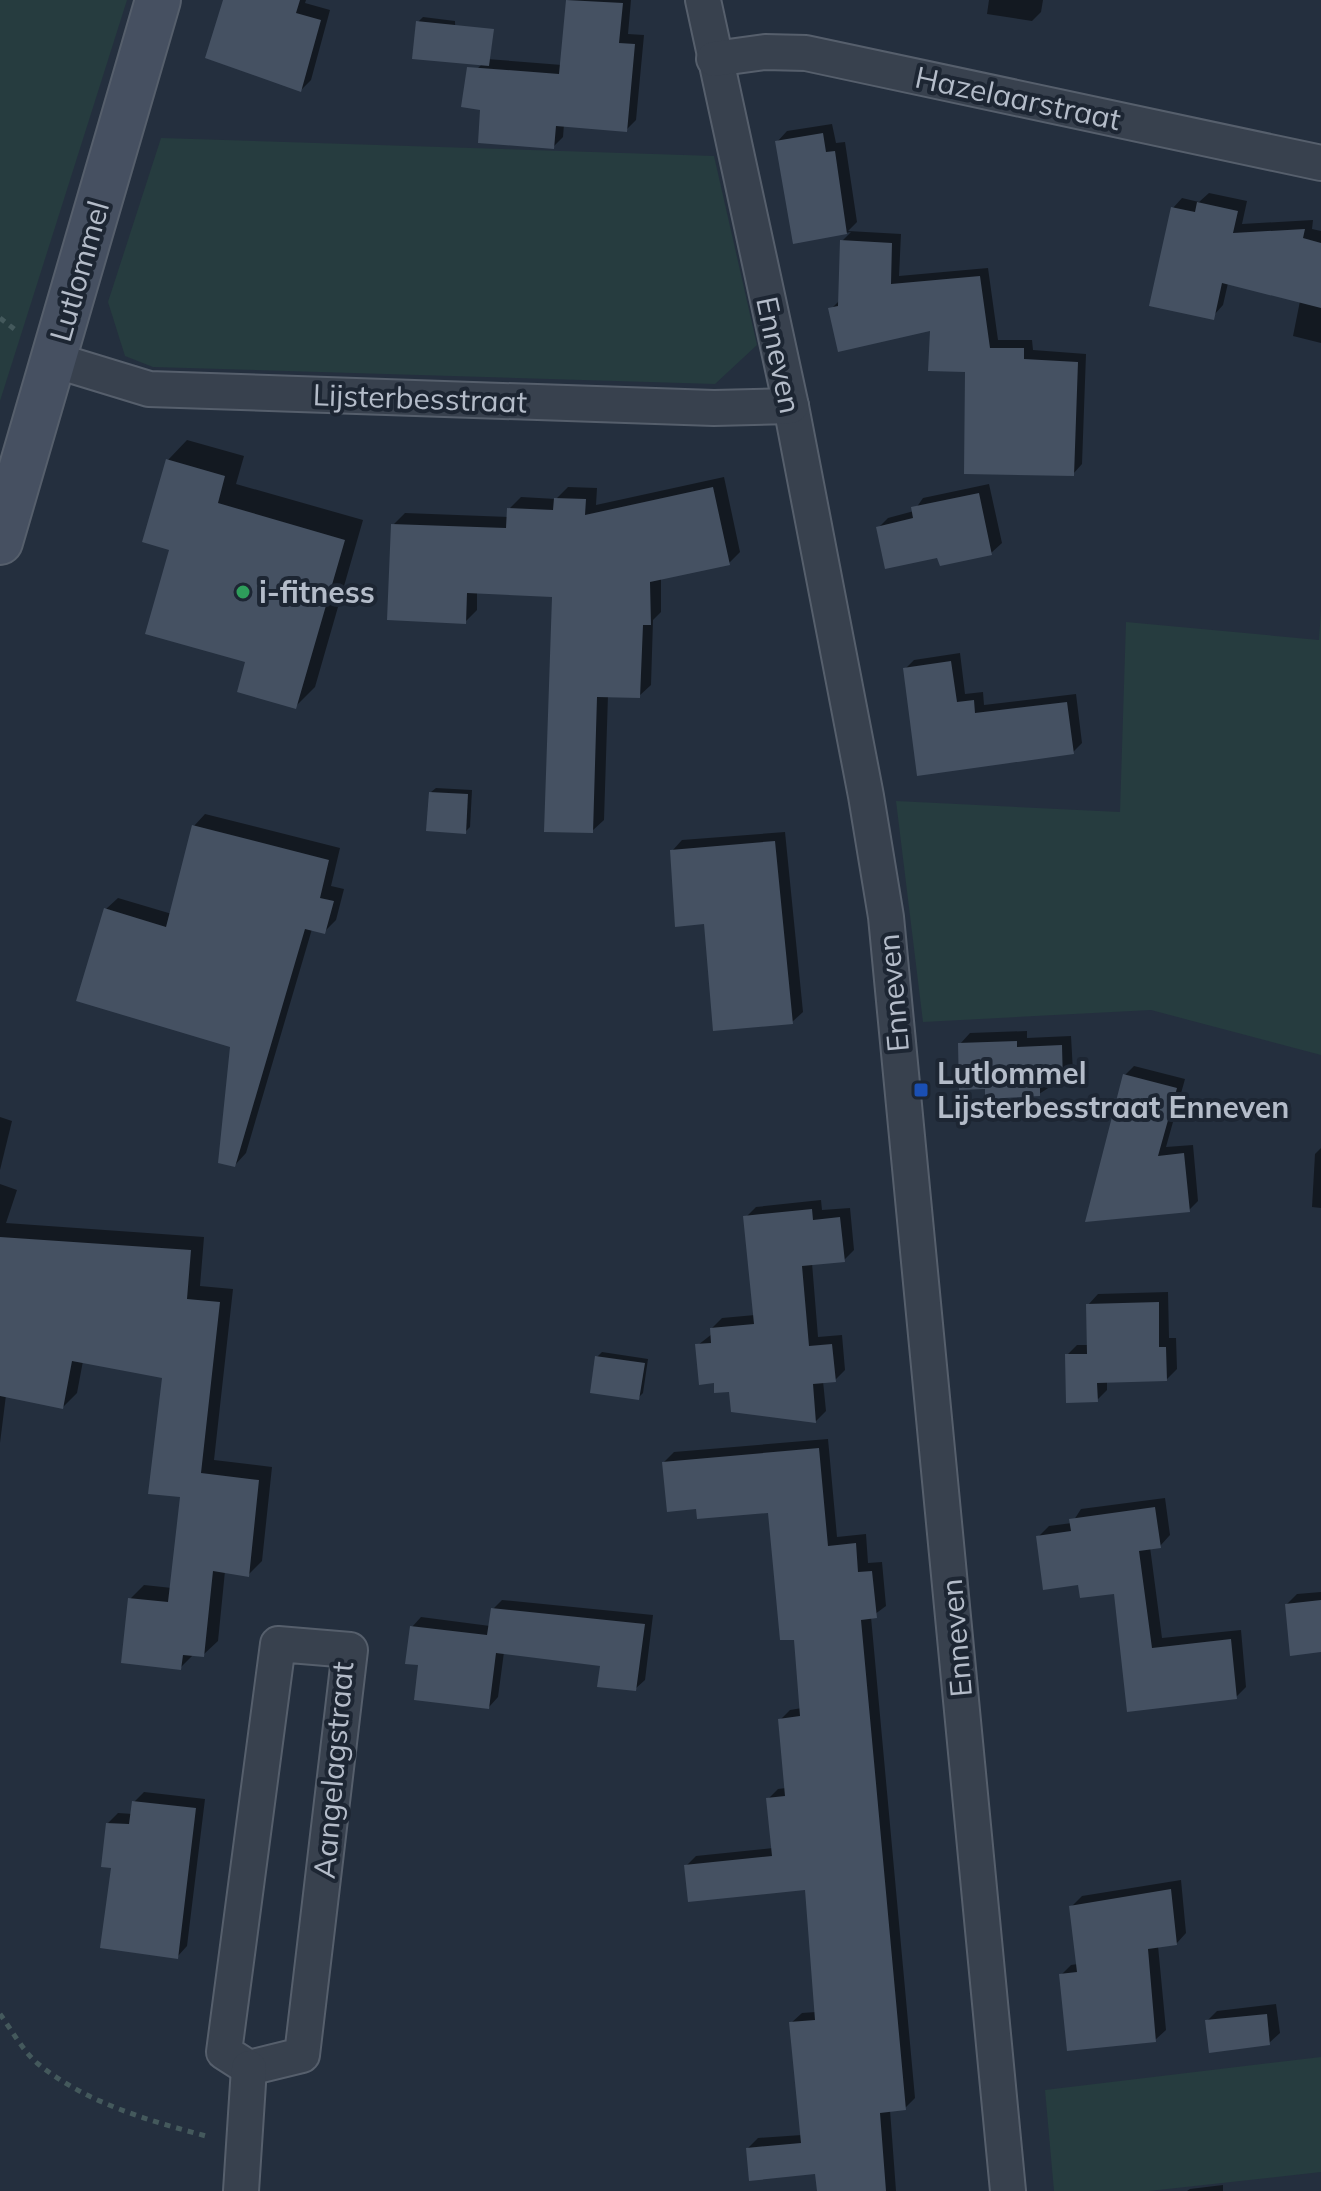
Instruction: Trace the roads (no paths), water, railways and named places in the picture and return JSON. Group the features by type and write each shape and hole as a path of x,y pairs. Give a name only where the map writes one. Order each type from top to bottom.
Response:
{"main road":[{"name":"Lutlommel","path":"0,542 158,0"}],"street":[{"name":"Enneven","path":"703,0 791,406 886,917 1008,2191"},
{"name":"Hazelaarstraat","path":"714,59 765,52 806,53 1321,163"},
{"name":"Lijsterbesstraat","path":"54,360 149,389 699,408 791,406"},
{"name":"Aangelagstraat","path":"278,1644 350,1650 302,2055 249,2068 224,2052 278,1644"},
{"path":"241,2191 249,2068"}],"place":[{"name":"i-fitness","path":"243,592"},
{"name":"Lutlommel Lijsterbesstraat Enneven","path":"921,1090"}]}
